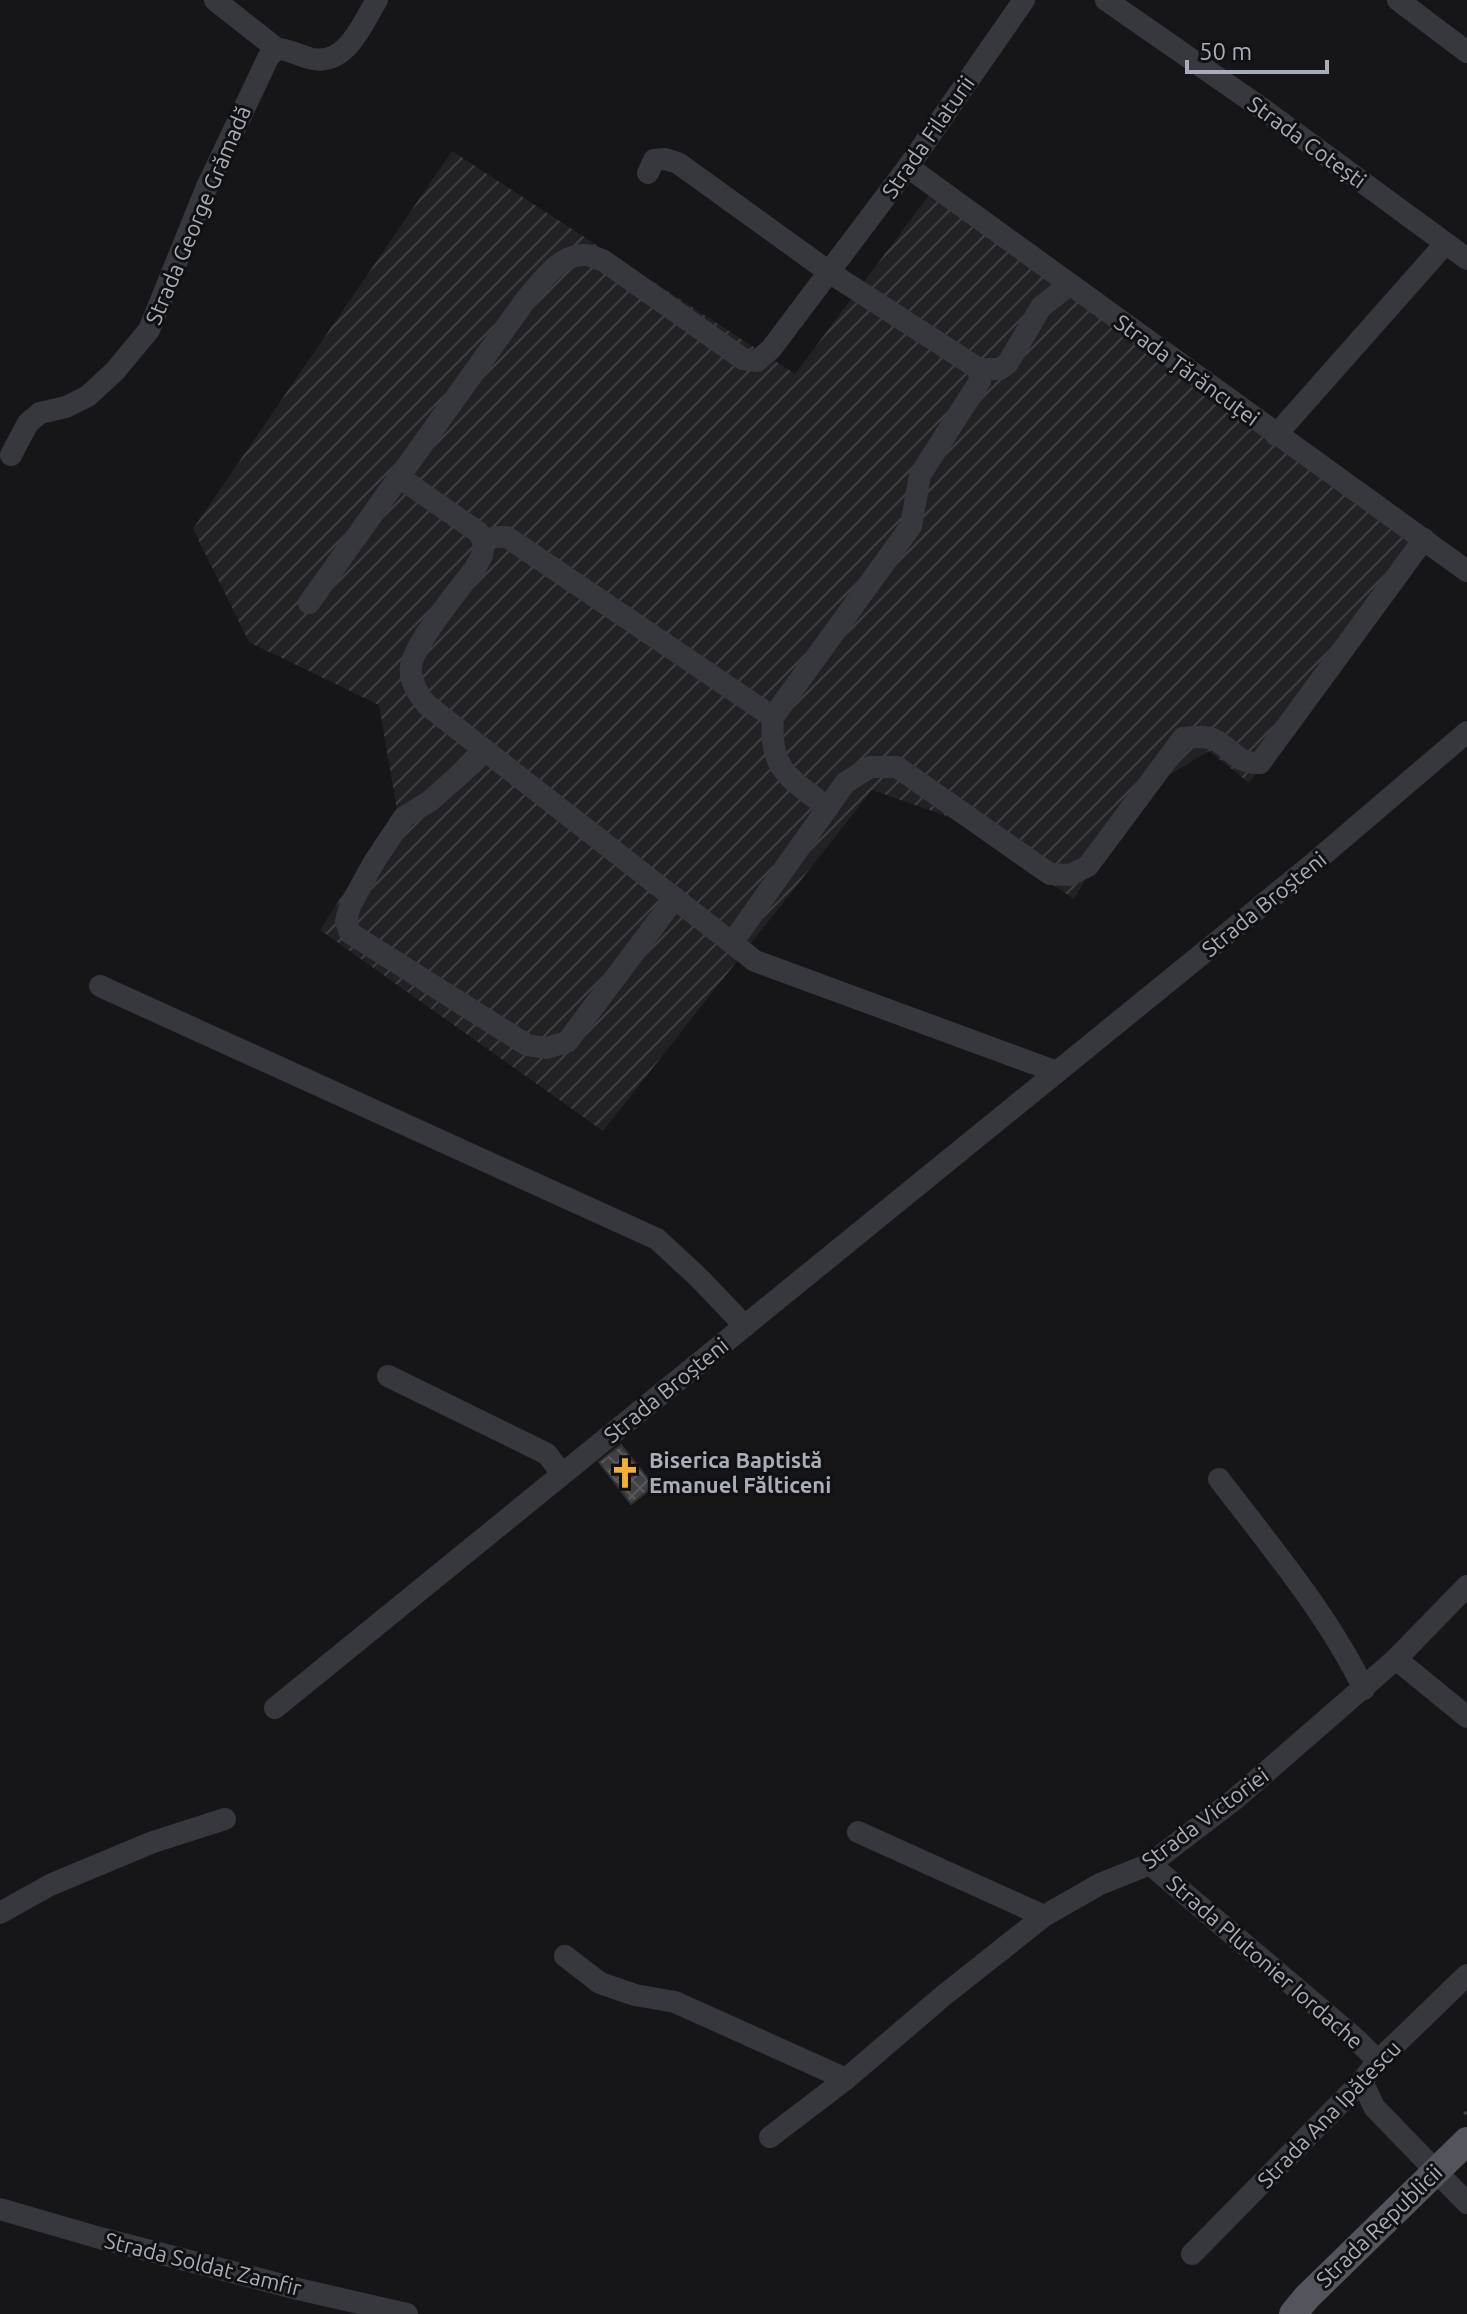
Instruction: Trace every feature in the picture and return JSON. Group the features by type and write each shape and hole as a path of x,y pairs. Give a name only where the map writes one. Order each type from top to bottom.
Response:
{"main road":[{"name":"Strada Republicii","path":"1293,2314 1434,2171 1466,2122"}],"street":[{"path":"215,0 277,49 322,60 335,58 346,49 377,0"},
{"name":"Strada Filaturii","path":"399,477 527,298 546,275 572,256 586,255 604,261 743,359 757,361 771,349 908,167 1024,0"},
{"name":"Strada Cotești","path":"1106,0 1267,112 1467,259"},
{"path":"1398,0 1467,52"},
{"name":"Strada George Grămadă","path":"11,455 28,423 40,413 66,407 88,396 115,371 149,330 206,189 269,56 277,49"},
{"path":"648,173 654,160 678,163 829,272 979,369 1000,369 1008,363 1041,307 1069,285"},
{"name":"Strada Țărăncuței","path":"908,167 1467,571"},
{"path":"1276,435 1445,244"},
{"path":"828,808 782,771 771,742 773,717 911,526 920,475 980,381 979,369"},
{"path":"309,603 399,477 478,532 484,541 476,567 418,646 411,665 417,694 427,705 755,961 1057,1072"},
{"path":"484,541 507,537 773,717"},
{"path":"732,943 845,783 870,767 897,767 1050,874 1070,875 1088,866 1183,738 1199,736 1215,739 1241,760 1260,763 1424,539"},
{"name":"Strada Broșteni","path":"275,1708 1309,867 1467,732"},
{"path":"483,749 475,761 430,801 404,817 350,906 346,921 350,933 527,1045 546,1048 567,1042 675,898"},
{"path":"100,986 657,1239 745,1326"},
{"path":"388,1376 547,1454 562,1474"},
{"path":"1219,1479 1345,1651 1364,1689"},
{"name":"Strada Victoriei","path":"770,2137 846,2079 943,1996 1044,1916 1100,1884 1150,1864 1235,1799 1364,1689 1467,1586"},
{"path":"1396,1659 1467,1717"},
{"path":"0,1913 50,1885 153,1842 225,1819"},
{"path":"858,1832 1044,1916"},
{"name":"Strada Plutonier Iordache","path":"1150,1864 1378,2061"},
{"path":"565,1956 600,1983 635,1995 675,2002 846,2079"},
{"name":"Strada Ana Ipătescu","path":"1192,2254 1378,2061 1467,1975"},
{"path":"1362,2081 1374,2107 1467,2203"},
{"name":"Strada Soldat Zamfir","path":"0,2209 100,2238 407,2314"}],"shaded area":[{"path":"452,151 795,374 932,191 1424,546 1249,783 1209,751 1134,796 1074,899 955,819 872,790 603,1131 320,930 397,810 379,705 249,642 193,529"}],"building":[{"name":"Biserica Baptistă Emanuel Fălticeni","path":"621,1445 654,1486 631,1504 599,1462"}],"place":[{"name":"Biserica Baptistă Emanuel Fălticeni","path":"625,1473"}]}
